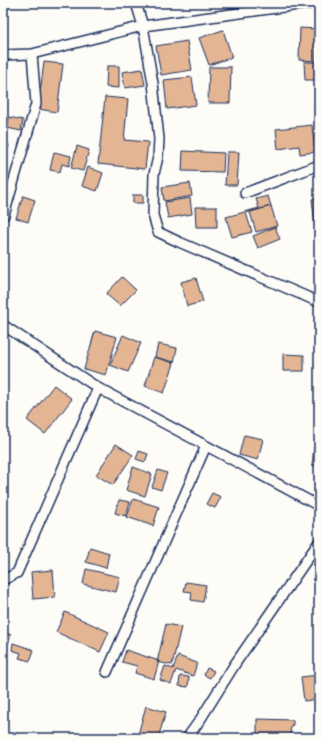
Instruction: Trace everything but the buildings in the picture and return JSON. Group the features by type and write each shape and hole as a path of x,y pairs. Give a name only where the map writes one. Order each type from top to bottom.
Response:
{"street":[{"path":"136,3 143,26 153,83 159,139 158,158 154,174 153,214 158,232 319,302"},
{"path":"3,55 32,54 143,26 314,3"},
{"path":"4,215 36,104 32,54"},
{"path":"245,193 319,165"},
{"path":"3,325 98,388 319,506"},
{"path":"3,580 17,573 98,388"},
{"path":"107,672 206,446"},
{"path":"187,738 235,664 319,542"}]}
